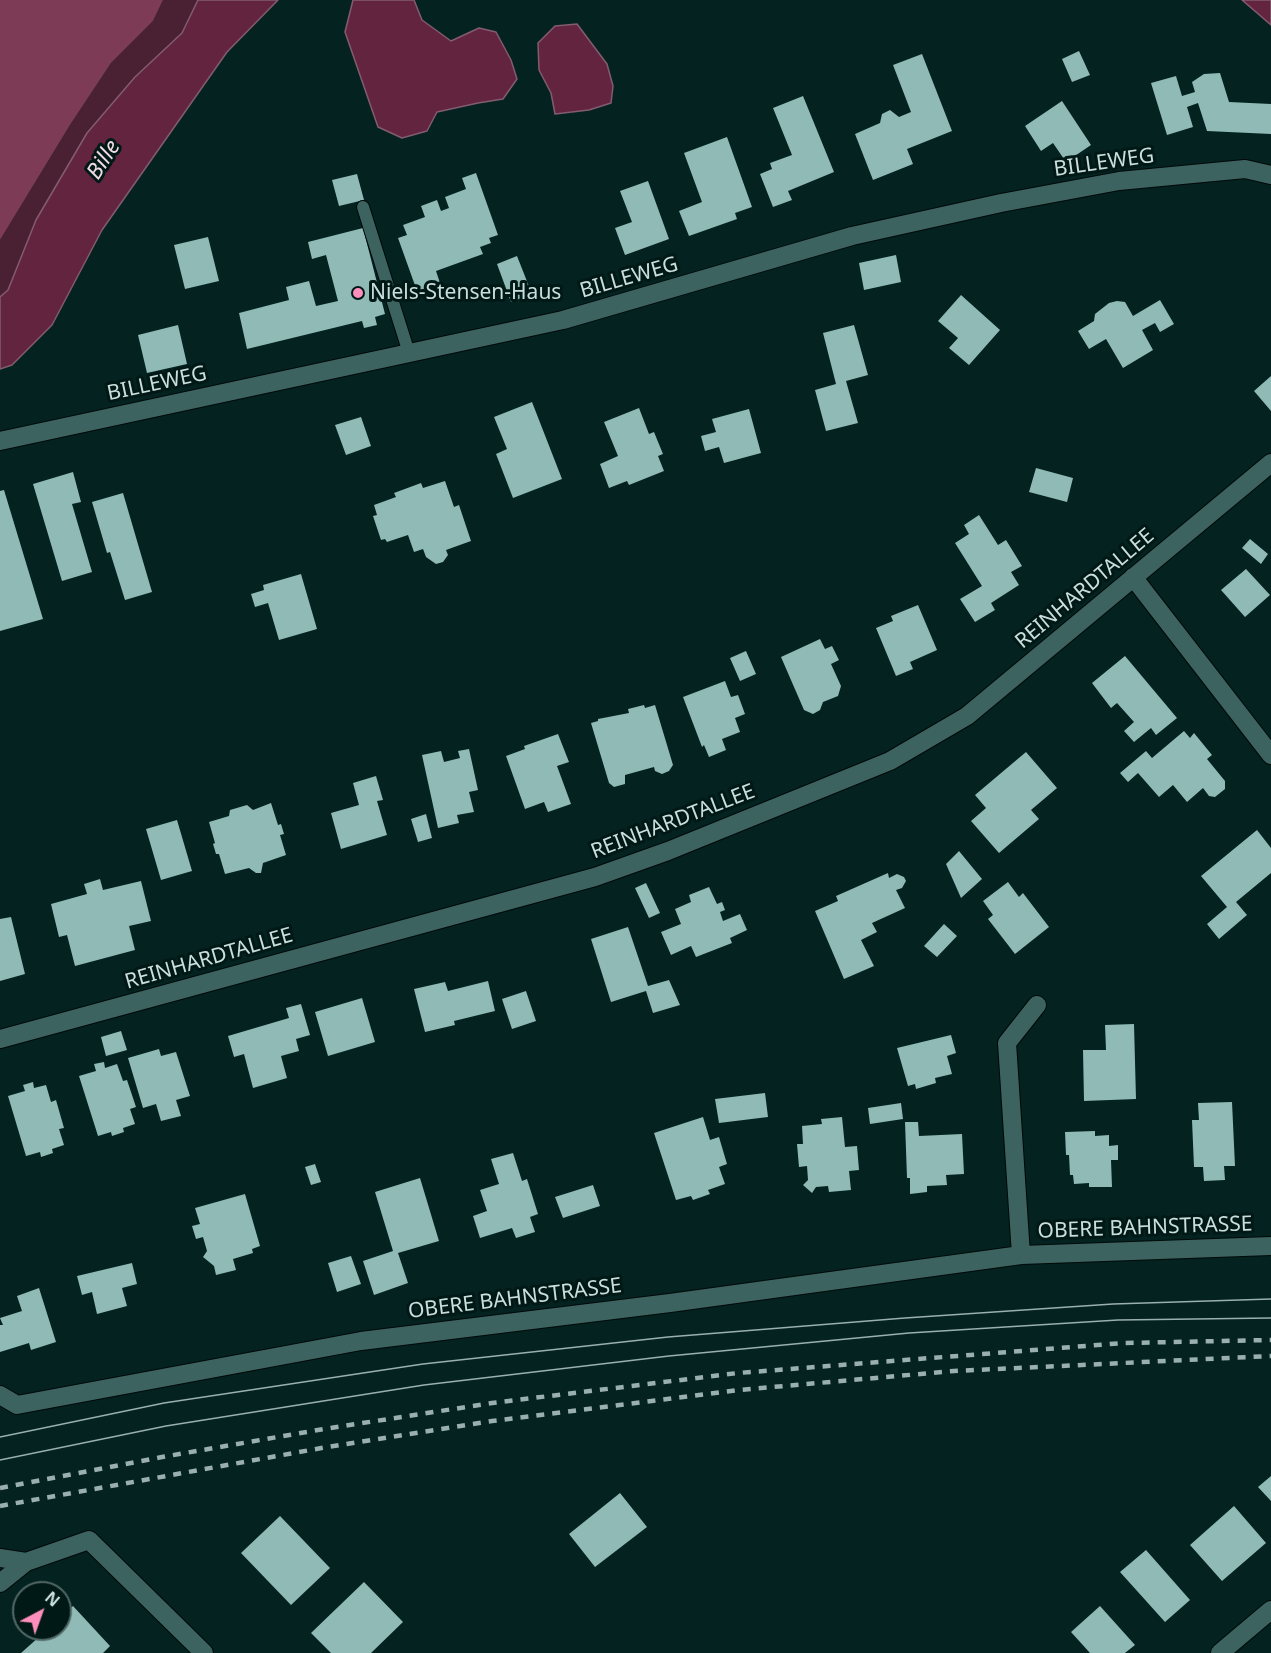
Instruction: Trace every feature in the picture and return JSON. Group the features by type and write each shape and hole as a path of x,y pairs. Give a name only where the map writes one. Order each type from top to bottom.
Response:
{"street":[{"name":"BILLEWEG","path":"0,441 563,320 852,236 1000,202 1119,181 1245,169 1271,175"},
{"name":"REINHARDTALLEE","path":"0,1039 594,877 668,851 879,765 967,716 1271,463"},
{"path":"1133,577 1271,755"},
{"name":"OBERE BAHNSTRASSE","path":"1021,1255 1007,1043 1037,1005"},
{"name":"OBERE BAHNSTRASSE","path":"0,1395 17,1406 360,1341 670,1303 1021,1255 1271,1246"},
{"path":"0,1583 26,1562 89,1540 204,1653"},
{"path":"0,1558 26,1562"},
{"path":"1220,1653 1271,1610"}],"lane":[{"path":"363,207 409,353"}],"shaded area":[{"path":"0,0 163,0 153,21 111,63 0,240"},
{"path":"163,0 198,0 182,33 135,77 36,220 8,290 0,297 0,240 111,63 153,21"}],"water":[{"name":"Bille","path":"198,0 278,0 227,52 102,230 52,325 12,365 0,369 0,297 8,290 36,220 87,133 135,77 182,33"},
{"path":"353,0 414,0 422,20 451,41 479,28 496,32 511,60 517,79 503,99 437,112 427,131 402,138 378,127 345,32"},
{"path":"1242,0 1271,0 1271,25"},
{"path":"577,24 607,64 613,86 611,103 589,110 555,114 551,93 539,70 538,43 555,26"}],"building":[{"path":"1079,51 1090,75 1072,82 1062,59"},
{"path":"922,54 952,131 907,149 913,164 873,180 855,134 880,123 882,114 890,110 899,117 911,112 893,65"},
{"path":"1220,73 1229,102 1271,104 1271,134 1207,131 1198,103 1187,107 1193,127 1167,135 1151,83 1176,76 1182,96 1195,92 1192,82 1204,74"},
{"path":"803,96 834,172 788,191 792,200 773,207 760,174 772,169 770,163 792,155 773,108"},
{"path":"1062,101 1091,145 1066,162 1053,143 1041,151 1025,126"},
{"path":"727,137 752,207 735,213 737,219 689,236 679,211 702,202 684,153"},
{"path":"476,173 498,235 489,238 491,243 480,247 483,254 436,271 442,289 428,294 426,288 417,291 398,238 407,235 403,225 425,217 421,206 437,200 441,211 449,208 445,197 466,189 462,178"},
{"path":"357,174 364,200 339,206 332,180"},
{"path":"648,181 669,239 625,255 615,228 632,222 620,191"},
{"name":"Niels-Stensen-Haus","path":"363,228 385,314 375,317 377,325 364,328 362,321 247,349 239,313 289,300 286,287 309,281 316,306 338,301 326,255 312,259 308,242"},
{"path":"208,237 219,281 185,289 174,245"},
{"path":"896,255 901,282 864,290 859,263"},
{"path":"517,256 532,294 511,302 497,264"},
{"path":"961,295 1000,330 969,365 949,348 958,338 938,321"},
{"path":"1160,300 1174,324 1160,332 1155,323 1142,330 1153,350 1123,368 1106,339 1089,349 1078,331 1094,321 1095,314 1109,303 1125,302 1133,316"},
{"path":"178,325 187,364 147,373 138,335"},
{"path":"854,325 868,375 846,381 858,423 826,431 815,390 836,384 823,333"},
{"path":"1271,376 1271,411 1254,391"},
{"path":"532,402 562,479 513,498 496,454 507,449 494,417"},
{"path":"639,408 649,434 654,432 663,454 658,456 664,471 629,485 627,481 609,488 600,464 618,456 604,422"},
{"path":"749,409 761,453 724,463 719,447 705,451 701,436 716,432 712,419"},
{"path":"361,417 371,446 346,455 335,425"},
{"path":"1036,468 1073,478 1067,502 1029,492"},
{"path":"73,472 81,502 72,504 92,572 62,581 33,484"},
{"path":"445,481 454,507 459,505 471,541 446,550 448,555 443,562 436,564 426,557 423,549 414,552 408,535 387,542 385,539 381,540 373,516 377,515 374,505 396,497 394,493 421,483 423,488"},
{"path":"4,490 43,619 0,631 0,491"},
{"path":"123,493 152,592 125,600 110,552 107,553 92,502"},
{"path":"979,515 998,545 1006,540 1022,566 1011,572 1019,585 991,603 995,610 975,622 960,599 982,586 955,543 969,534 964,525"},
{"path":"1250,539 1268,554 1261,564 1242,548"},
{"path":"1246,569 1270,595 1245,617 1221,590"},
{"path":"301,574 317,629 279,640 268,603 255,607 251,594 264,590 263,585"},
{"path":"918,605 937,650 910,662 913,669 896,676 876,628 893,621 891,616"},
{"path":"820,639 825,649 832,646 839,660 831,664 841,686 838,696 823,702 820,710 813,714 804,710 781,657"},
{"path":"746,651 756,674 740,681 730,658"},
{"path":"1125,656 1177,718 1156,735 1151,728 1134,742 1124,731 1134,722 1117,703 1111,708 1092,683"},
{"path":"725,681 731,697 738,695 745,714 735,718 740,732 722,739 726,750 709,757 704,745 702,747 683,697"},
{"path":"644,705 645,708 655,705 673,765 669,771 662,774 655,771 654,767 625,775 625,784 614,787 609,783 591,723 598,719 629,713 628,709"},
{"path":"1184,731 1190,738 1194,733 1212,755 1207,759 1225,781 1225,789 1215,797 1209,796 1203,788 1187,802 1173,785 1159,797 1138,773 1128,782 1120,773 1146,751 1152,758"},
{"path":"558,734 569,762 557,766 571,804 548,812 544,802 525,809 506,756 525,749 524,746"},
{"path":"469,749 478,790 469,792 474,812 457,815 459,823 438,828 422,755 441,751 444,762 460,758 458,751"},
{"path":"1026,752 1057,788 1031,810 1039,819 999,853 971,821 986,808 975,795"},
{"path":"376,776 383,800 377,801 387,835 341,849 331,813 359,805 353,783"},
{"path":"271,803 278,825 281,824 284,834 280,835 286,855 263,863 261,873 256,873 249,868 225,874 219,854 216,854 209,822 229,816 230,810 247,805 253,810"},
{"path":"426,814 432,838 418,842 411,819"},
{"path":"177,820 192,871 161,880 146,829"},
{"path":"1257,830 1271,848 1271,873 1236,902 1247,915 1219,939 1207,924 1227,907 1201,876"},
{"path":"959,851 982,879 961,898 946,864"},
{"path":"888,873 889,878 897,874 904,877 906,881 902,888 896,890 905,908 872,923 877,932 861,940 874,966 844,979 815,911 838,901 836,896"},
{"path":"100,879 103,890 141,881 151,921 129,926 135,950 75,966 67,935 59,937 51,904 87,894 84,884"},
{"path":"1008,882 1019,897 1023,893 1049,927 1015,954 988,919 993,915 983,901"},
{"path":"646,883 660,913 649,918 635,888"},
{"path":"709,887 717,904 722,902 725,910 720,912 723,921 740,914 747,930 730,938 732,943 696,957 691,946 671,955 661,932 681,924 675,909 691,902 689,895"},
{"path":"11,917 25,974 0,981 0,919"},
{"path":"944,924 957,936 937,957 924,946"},
{"path":"628,927 648,986 669,980 680,1005 653,1013 646,991 611,1002 591,939"},
{"path":"488,981 495,1011 454,1021 455,1025 425,1032 414,989 445,982 448,991"},
{"path":"526,991 536,1021 512,1029 502,999"},
{"path":"362,998 375,1042 328,1056 315,1012"},
{"path":"301,1004 310,1035 296,1039 299,1051 281,1056 287,1078 253,1088 244,1054 234,1057 228,1036 289,1018 286,1008"},
{"path":"1134,1024 1136,1099 1084,1101 1083,1050 1106,1050 1105,1025"},
{"path":"121,1031 127,1050 106,1056 101,1037"},
{"path":"951,1035 956,1053 947,1056 952,1074 935,1078 936,1083 916,1089 915,1084 908,1086 897,1048"},
{"path":"159,1049 161,1056 176,1052 190,1096 176,1100 181,1116 161,1121 156,1104 143,1108 128,1058"},
{"path":"104,1062 105,1068 117,1064 123,1081 127,1080 136,1107 130,1109 135,1124 123,1128 124,1132 112,1136 111,1132 98,1136 79,1076 96,1071 94,1064"},
{"path":"33,1082 34,1088 46,1085 51,1102 56,1100 64,1128 59,1129 64,1145 52,1149 53,1153 41,1157 40,1152 26,1156 8,1096 25,1091 23,1085"},
{"path":"765,1093 768,1117 719,1123 715,1099"},
{"path":"1232,1102 1235,1166 1224,1166 1225,1180 1204,1181 1203,1167 1194,1167 1192,1120 1199,1120 1198,1103"},
{"path":"901,1103 903,1119 870,1124 868,1108"},
{"path":"703,1117 710,1140 719,1137 727,1164 719,1167 725,1184 708,1190 710,1194 693,1200 691,1196 676,1200 654,1133"},
{"path":"842,1117 845,1147 857,1146 859,1170 849,1171 851,1190 829,1192 828,1186 816,1187 812,1193 803,1185 808,1180 807,1166 799,1167 797,1144 803,1144 802,1126 822,1124 821,1119"},
{"path":"905,1122 918,1122 919,1136 962,1134 964,1174 946,1175 947,1185 927,1186 927,1192 910,1194 910,1178 907,1178"},
{"path":"1095,1131 1095,1136 1109,1135 1109,1146 1118,1145 1118,1160 1111,1160 1112,1187 1089,1187 1089,1183 1074,1184 1073,1175 1070,1175 1065,1132"},
{"path":"513,1153 522,1181 527,1179 538,1214 530,1217 535,1232 516,1238 512,1228 480,1238 473,1216 487,1211 480,1190 499,1184 491,1159"},
{"path":"315,1164 321,1182 311,1185 305,1167"},
{"path":"420,1178 439,1241 398,1253 408,1283 374,1295 363,1261 393,1251 375,1192"},
{"path":"593,1185 600,1206 563,1218 555,1197"},
{"path":"245,1194 260,1246 252,1249 253,1253 233,1259 236,1270 216,1275 214,1266 203,1257 207,1251 203,1237 196,1239 192,1226 200,1224 195,1208"},
{"path":"351,1256 361,1284 337,1292 328,1263"},
{"path":"132,1263 137,1284 122,1288 127,1306 97,1314 92,1292 82,1295 77,1276"},
{"path":"39,1288 56,1342 31,1350 29,1343 0,1352 0,1325 3,1325 0,1318 22,1311 17,1296"},
{"path":"1271,1476 1271,1501 1258,1487"},
{"path":"620,1493 647,1527 595,1567 569,1534"},
{"path":"1234,1506 1266,1543 1222,1581 1190,1545"},
{"path":"280,1516 330,1568 291,1605 241,1553"},
{"path":"1146,1550 1190,1600 1165,1622 1120,1572"},
{"path":"364,1582 403,1622 371,1653 331,1653 311,1633"},
{"path":"1100,1606 1135,1645 1125,1653 1090,1653 1071,1632"},
{"path":"72,1607 110,1646 103,1653 21,1653 34,1641 72,1641"}],"tram line":[{"path":"0,1437 164,1403 423,1364 668,1337 1113,1304 1271,1299"},
{"path":"0,1460 166,1426 424,1385 669,1356 909,1333 1118,1320 1271,1318"}],"railway":[{"path":"0,1488 324,1429 492,1403 738,1373 1124,1343 1271,1340"},
{"path":"0,1506 327,1447 492,1421 739,1390 954,1371 1271,1356"}],"place":[{"name":"Niels-Stensen-Haus","path":"358,293"}]}
